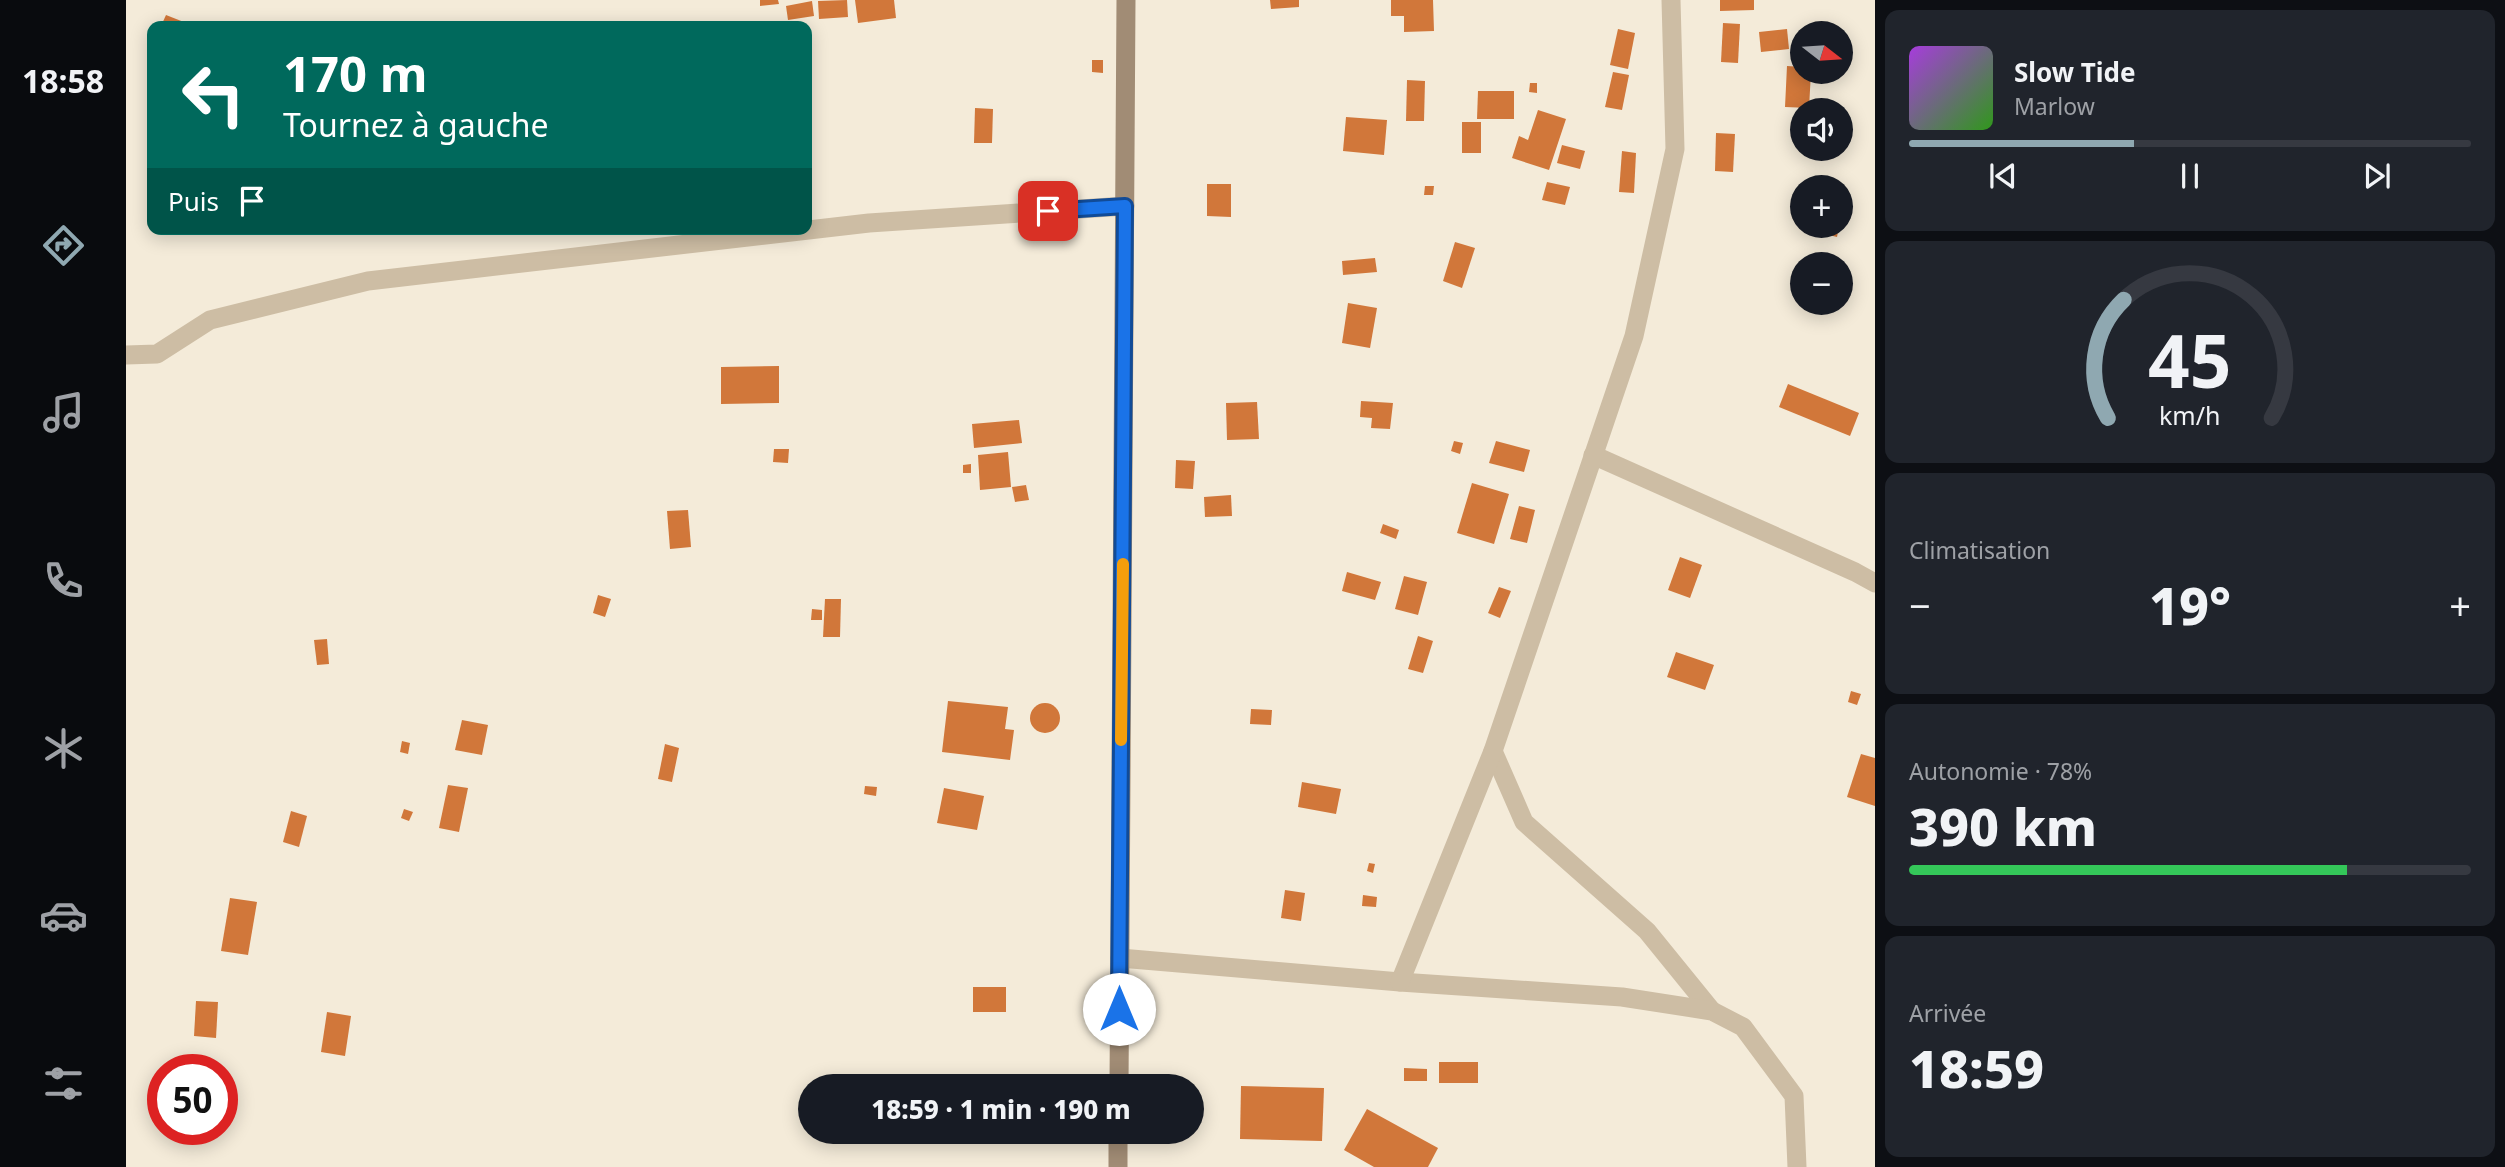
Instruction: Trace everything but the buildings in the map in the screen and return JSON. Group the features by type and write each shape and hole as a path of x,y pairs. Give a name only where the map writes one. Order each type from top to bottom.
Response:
{"main road":[{"path":"1119,1074 1126,0"},
{"path":"1118,1144 1118,1167"}],"street":[{"path":"1400,982 1493,751 1634,336 1675,149 1671,0"},
{"path":"812,230 869,223 1125,206"},
{"path":"126,355 157,354 210,320 368,281 765,235"},
{"path":"1593,455 1875,583"},
{"path":"1493,751 1524,822 1647,931 1712,1011"},
{"path":"1120,958 1400,982 1622,997 1712,1011 1743,1027 1794,1096 1797,1167"}],"slow traffic":[{"path":"1121,740 1123,564"}],"route":[{"path":"1048,211 1125,206 1119,1009"}]}
